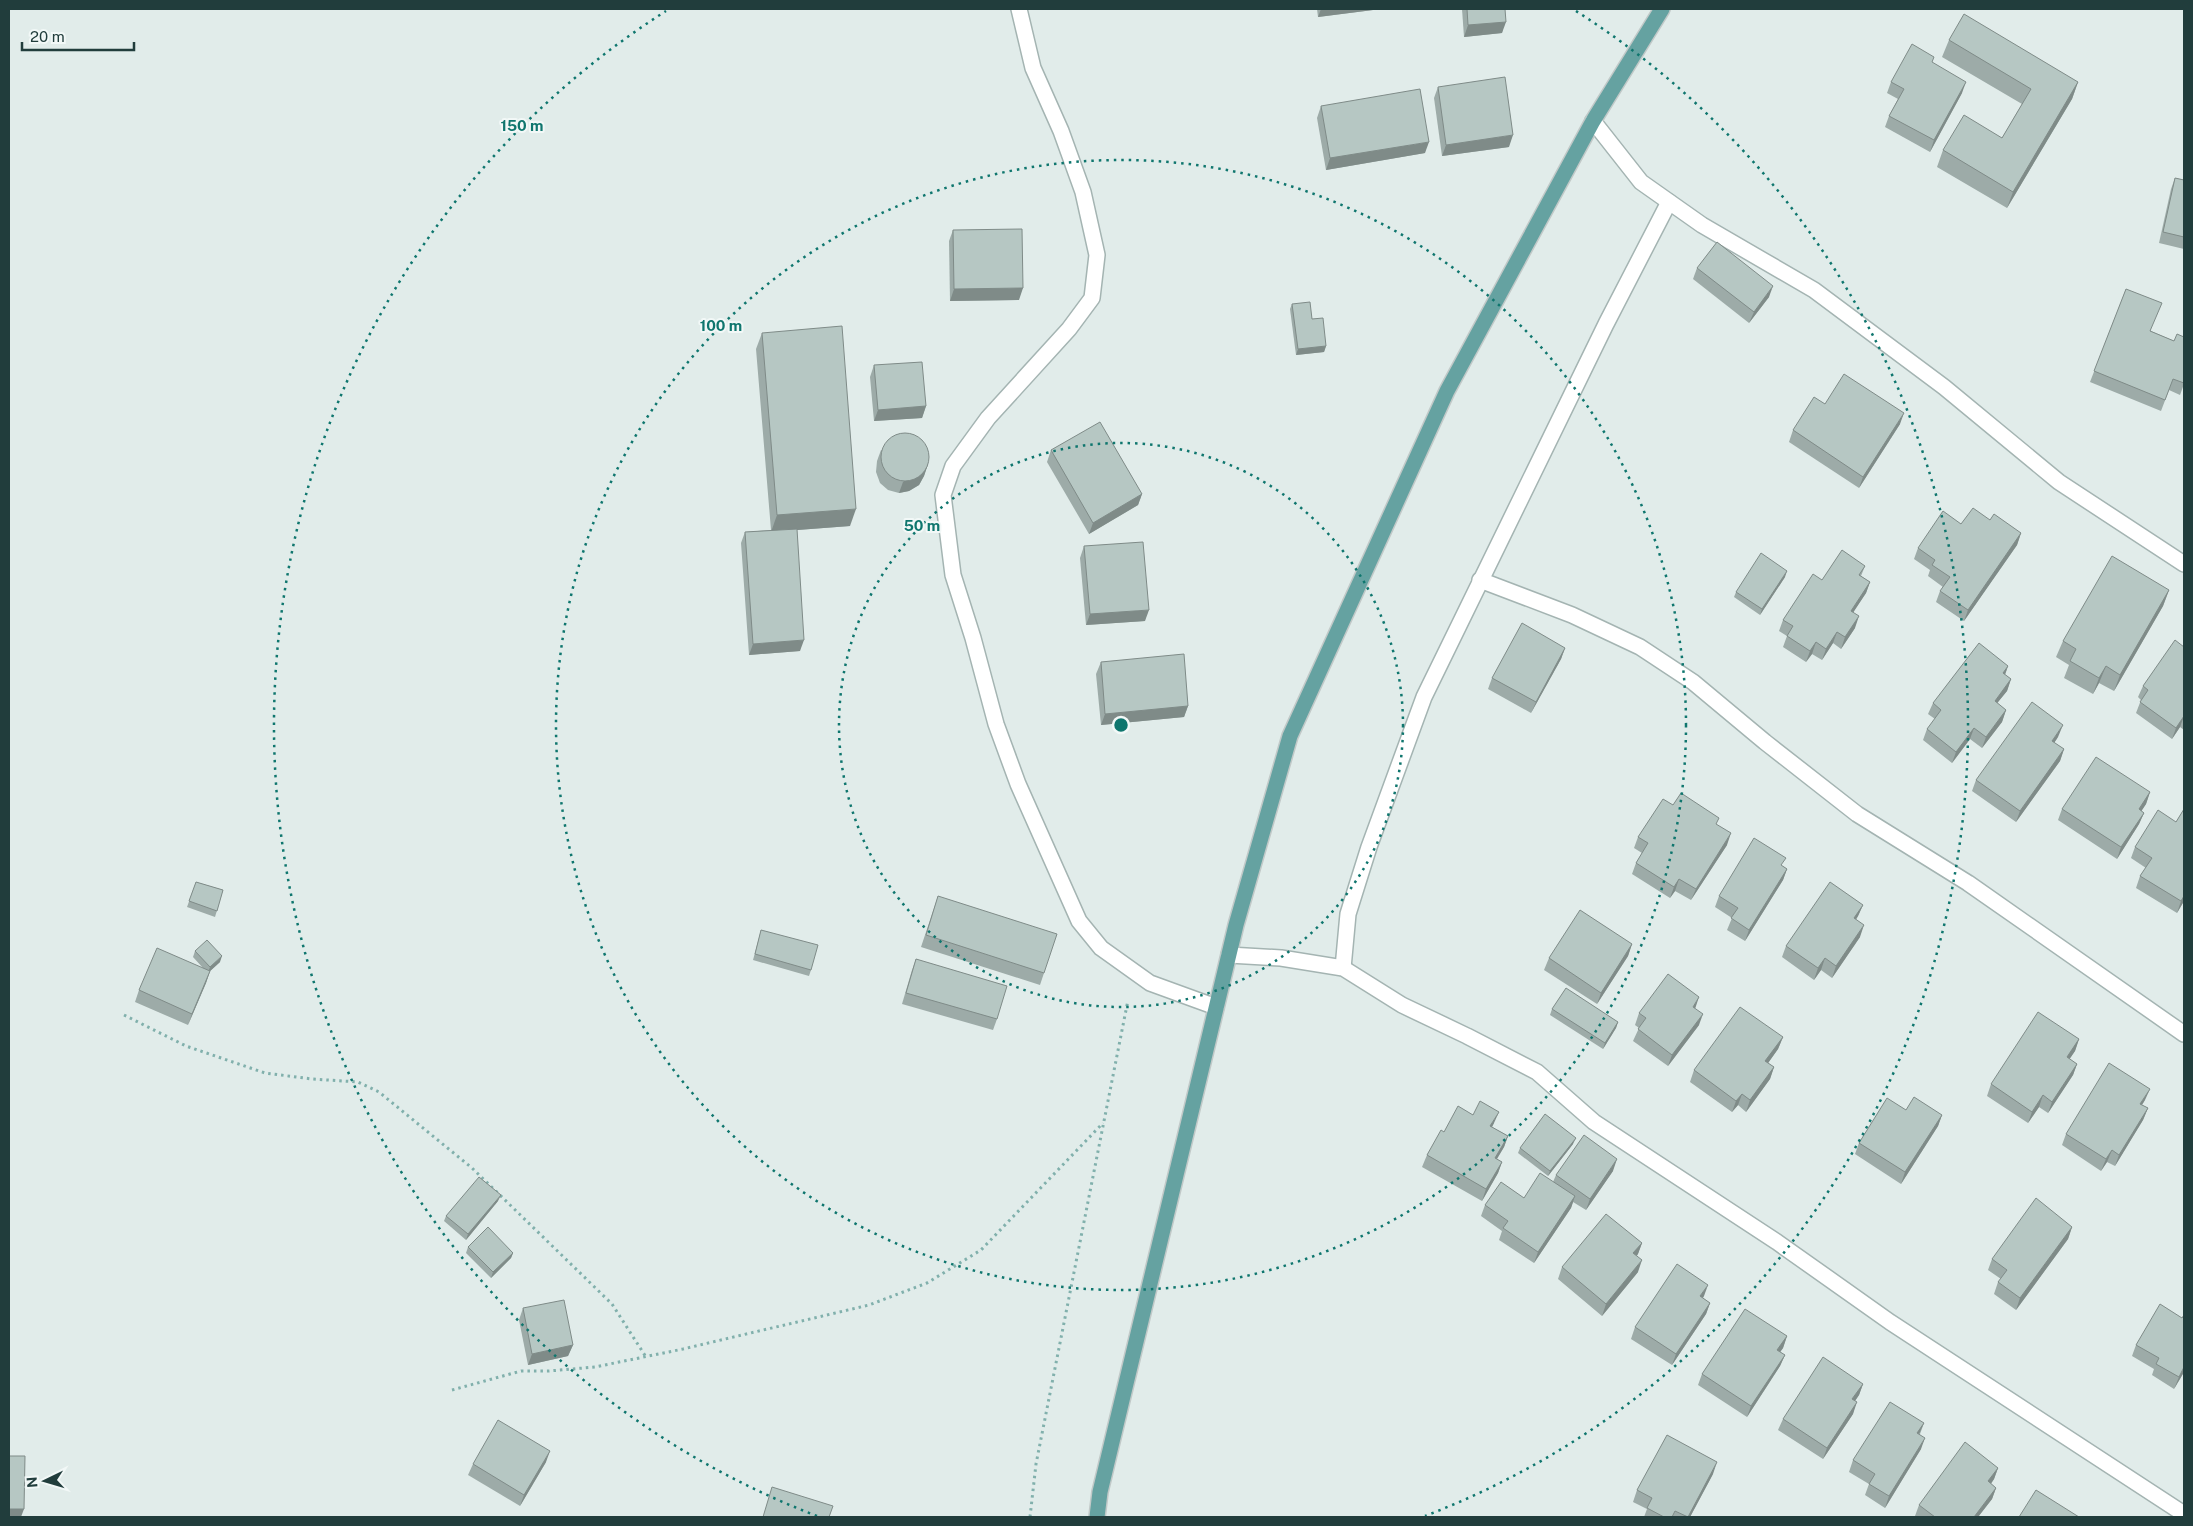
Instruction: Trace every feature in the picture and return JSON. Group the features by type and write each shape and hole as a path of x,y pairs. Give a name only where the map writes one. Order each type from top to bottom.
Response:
{"main road":[{"path":"1097,1517 1100,1492 1216,1006 1290,736 1447,391 1593,122 1662,9"}],"street":[{"path":"1019,9 1033,68 1061,131 1082,192 1097,255 1092,298 1069,329 988,418 953,466 944,495 946,530 953,575 973,638 996,724 1018,784 1079,921 1101,948 1150,983 1216,1006"},
{"path":"1593,122 1641,182 1702,225 1814,290 1944,387 2059,482 2184,564"},
{"path":"1343,968 1348,914 1369,847 1424,696 1606,324 1669,202"},
{"path":"1480,580 1572,615 1640,647 1693,682 1765,742 1857,814 1968,883 2184,1034"},
{"path":"1229,954 1281,958 1343,968 1402,1005 1537,1072 1594,1122 1777,1242 1890,1322 2184,1514"}],"path":[{"path":"1030,1517 1036,1464 1102,1123 1134,971"},
{"path":"124,1015 186,1046 265,1073 312,1080 358,1082 379,1092 472,1168 606,1297 646,1357"},
{"path":"452,1390 522,1371 594,1367 646,1357 869,1305 927,1283 981,1250 1102,1123"}],"building":[{"path":"1467,9 1505,9 1506,22 1468,25"},
{"path":"1964,14 2078,82 2013,192 1943,150 1964,115 2002,138 2031,89 1949,40"},
{"path":"1912,44 1934,57 1932,62 1966,82 1934,140 1889,116 1904,89 1891,82"},
{"path":"1505,77 1513,135 1446,145 1438,87"},
{"path":"1420,89 1429,142 1330,158 1321,106"},
{"path":"2175,178 2184,180 2184,237 2163,232"},
{"path":"1022,229 1023,288 954,289 953,230"},
{"path":"1717,242 1773,286 1754,312 1697,268"},
{"path":"2126,289 2162,303 2150,331 2174,341 2177,334 2184,337 2184,383 2173,379 2165,400 2094,371"},
{"path":"1310,302 1312,319 1323,318 1326,346 1298,349 1292,304"},
{"path":"842,326 856,509 777,515 762,333"},
{"path":"922,362 926,406 878,410 874,365"},
{"path":"1844,374 1904,413 1863,477 1793,430 1814,397 1825,404"},
{"path":"1100,422 1142,494 1093,523 1051,450"},
{"path":"900,433 910,433 922,440 929,452 929,462 922,474 910,481 900,481 892,477 885,470 881,462 881,452 885,444 892,437"},
{"path":"1973,508 1990,520 1994,514 2021,533 1968,610 1940,591 1950,577 1932,565 1935,560 1918,548 1943,511 1961,524"},
{"path":"797,529 804,640 753,644 745,532"},
{"path":"1143,542 1149,610 1090,614 1084,546"},
{"path":"1842,550 1865,566 1859,575 1870,582 1851,611 1859,616 1845,637 1837,632 1826,649 1816,642 1810,651 1787,636 1793,626 1783,620 1813,574 1822,580"},
{"path":"1761,553 1787,571 1762,609 1736,592"},
{"path":"2112,556 2169,590 2120,675 2106,666 2099,678 2070,661 2076,649 2063,641"},
{"path":"1522,623 1565,648 1536,702 1492,678"},
{"path":"2175,640 2184,647 2184,716 2176,728 2140,702 2148,690 2143,686"},
{"path":"1979,643 2008,666 2003,673 2011,679 1995,701 2006,710 1986,737 1974,728 1956,752 1927,729 1941,710 1933,703"},
{"path":"1184,654 1188,706 1105,714 1101,662"},
{"path":"2032,702 2063,725 2052,741 2064,749 2020,811 1976,780"},
{"path":"2096,757 2150,792 2139,809 2144,813 2121,847 2062,809"},
{"path":"1681,793 1719,818 1716,824 1731,833 1696,889 1679,879 1674,887 1636,863 1648,843 1638,837 1663,799 1673,805"},
{"path":"2184,809 2184,896 2181,901 2140,876 2152,858 2135,847 2158,810 2176,822"},
{"path":"1754,838 1786,858 1781,865 1787,869 1749,930 1731,918 1738,908 1719,896"},
{"path":"196,882 223,890 217,911 189,901"},
{"path":"1830,882 1863,905 1854,918 1864,925 1836,966 1825,958 1818,968 1786,946"},
{"path":"938,896 1057,934 1044,973 926,935"},
{"path":"1580,910 1632,944 1601,993 1549,958"},
{"path":"761,930 818,945 811,970 755,954"},
{"path":"207,940 222,956 210,967 195,951"},
{"path":"157,948 210,971 192,1014 139,990"},
{"path":"916,959 1007,986 997,1019 906,993"},
{"path":"1668,974 1699,997 1693,1007 1703,1014 1672,1055 1638,1029 1646,1018 1639,1013"},
{"path":"1566,988 1618,1022 1605,1043 1552,1009"},
{"path":"1740,1007 1783,1037 1765,1061 1774,1067 1750,1100 1742,1094 1736,1101 1694,1070"},
{"path":"2038,1012 2079,1039 2067,1057 2077,1064 2052,1102 2043,1095 2032,1112 1991,1084"},
{"path":"2109,1063 2150,1089 2140,1104 2148,1108 2119,1155 2112,1150 2106,1159 2066,1134"},
{"path":"1914,1097 1942,1115 1905,1172 1859,1143 1887,1098 1906,1110"},
{"path":"1480,1101 1499,1112 1490,1126 1508,1136 1495,1158 1502,1162 1486,1189 1427,1155 1441,1130 1444,1132 1458,1106 1473,1115"},
{"path":"1545,1114 1576,1138 1550,1171 1520,1148"},
{"path":"1584,1135 1617,1159 1590,1199 1556,1175"},
{"path":"1540,1173 1575,1196 1538,1252 1503,1228 1508,1221 1485,1205 1501,1182 1524,1198"},
{"path":"479,1177 501,1195 468,1234 446,1216"},
{"path":"2036,1198 2072,1227 2020,1298 1998,1282 2007,1270 1992,1259"},
{"path":"1606,1214 1642,1243 1633,1253 1642,1260 1606,1304 1562,1267"},
{"path":"488,1227 513,1253 493,1272 468,1247"},
{"path":"1677,1264 1708,1285 1700,1296 1710,1303 1676,1354 1635,1327"},
{"path":"564,1300 573,1345 532,1354 523,1308"},
{"path":"2160,1304 2182,1318 2184,1315 2184,1367 2179,1377 2156,1364 2159,1358 2136,1345"},
{"path":"1745,1309 1787,1336 1777,1350 1785,1355 1751,1406 1702,1374"},
{"path":"1823,1357 1863,1384 1852,1399 1857,1402 1827,1448 1783,1419"},
{"path":"1890,1402 1924,1423 1917,1433 1925,1438 1889,1496 1869,1484 1875,1474 1853,1460"},
{"path":"498,1420 550,1451 524,1495 473,1464"},
{"path":"1667,1435 1717,1462 1688,1517 1675,1511 1672,1517 1664,1517 1647,1508 1652,1498 1637,1490"},
{"path":"1965,1442 1998,1468 1988,1481 1996,1488 1974,1517 1935,1517 1919,1505"},
{"path":"9,1456 25,1456 24,1509 9,1509"},
{"path":"772,1487 833,1506 829,1517 763,1517"},
{"path":"2036,1490 2079,1517 2019,1517"}]}
